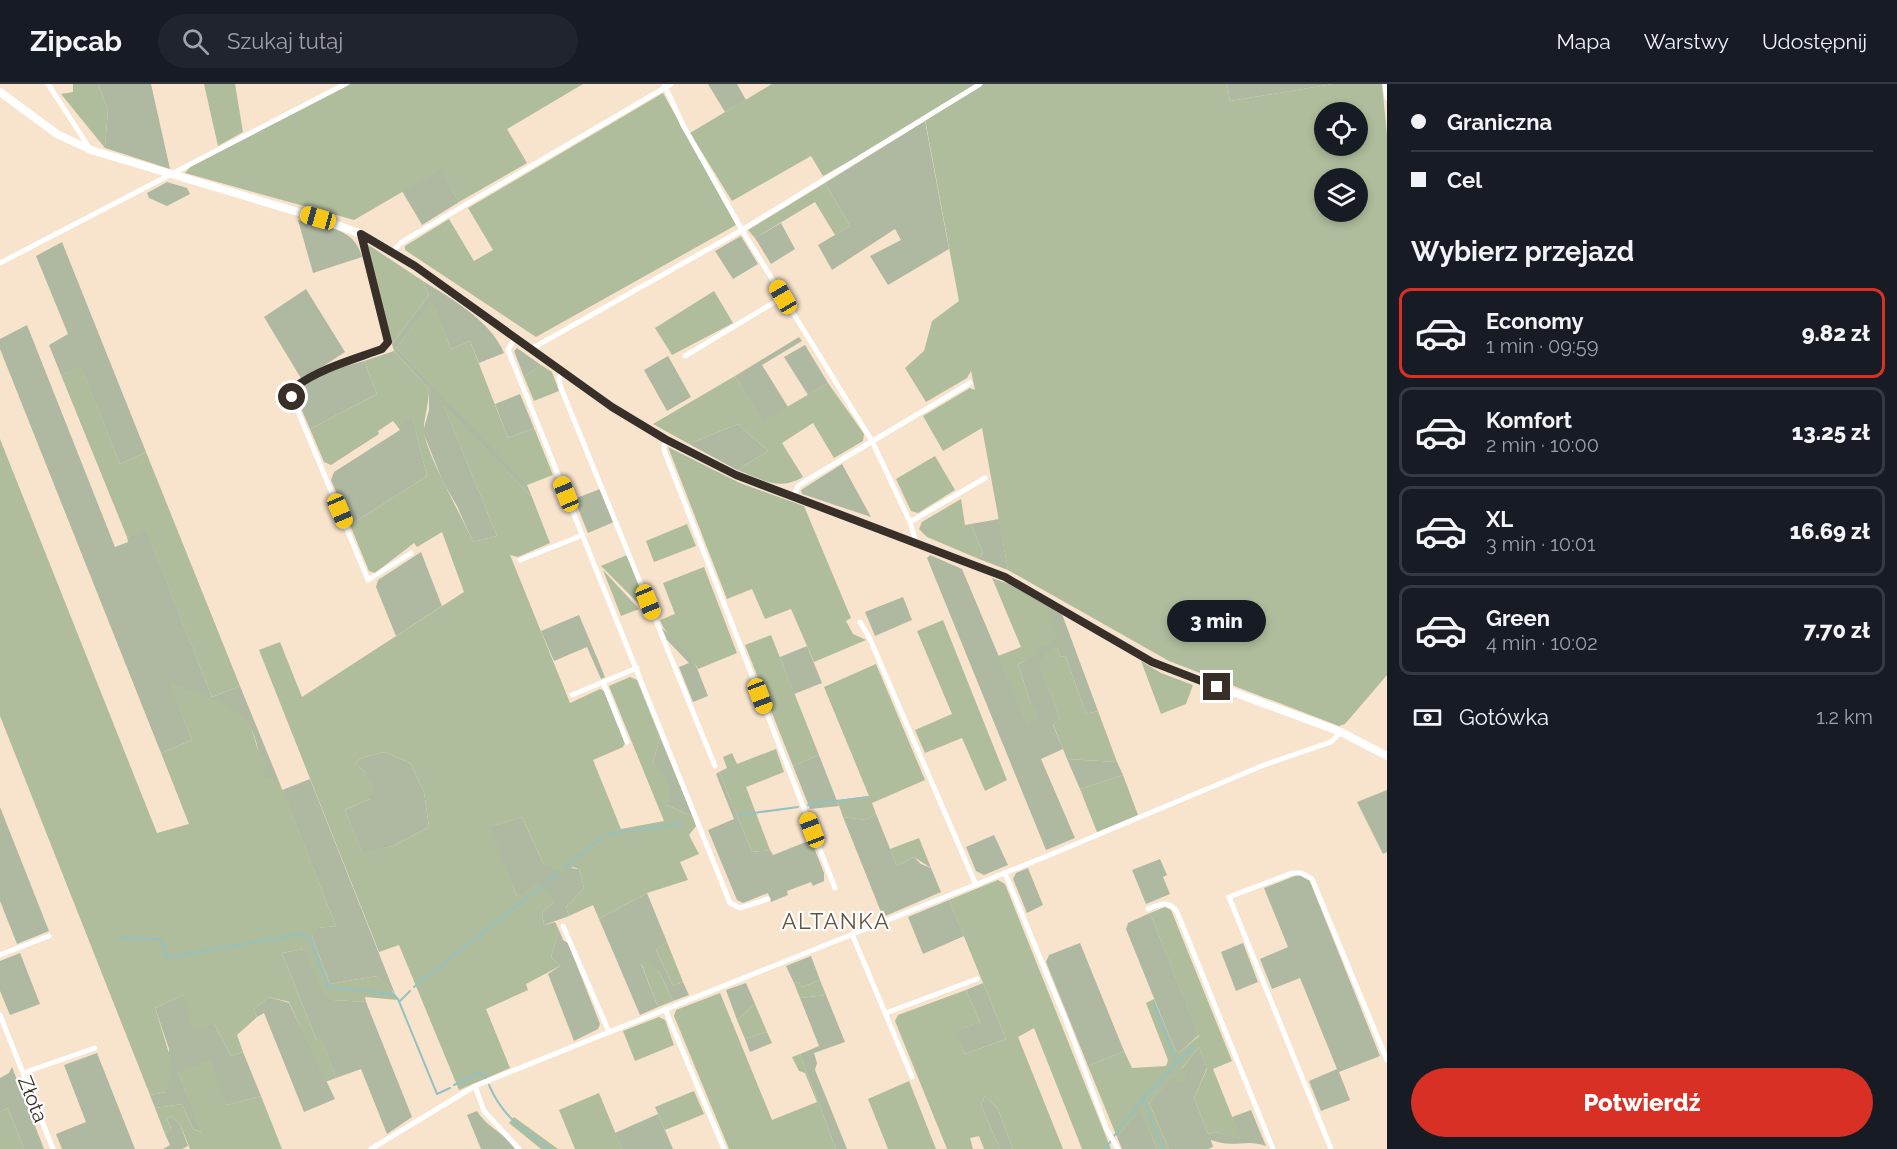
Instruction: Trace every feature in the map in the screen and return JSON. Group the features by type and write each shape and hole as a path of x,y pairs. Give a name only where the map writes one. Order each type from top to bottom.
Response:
{"street":[{"path":"48,84 91,150"},
{"path":"0,263 345,84"},
{"path":"531,349 742,230 980,84"},
{"path":"1385,84 1387,98"},
{"path":"393,251 402,242 667,85 683,125 742,230 872,441 910,522 915,542"},
{"path":"0,93 57,134 91,150 170,176 318,218 361,234 393,251 626,416 665,439 736,475 1005,577 1162,666 1341,732 1387,756"},
{"path":"361,234 388,342 382,349 315,375 297,386 292,397 368,580 411,553"},
{"path":"685,356 783,297"},
{"path":"515,338 508,350 730,903 740,908 768,899"},
{"path":"562,371 559,378 561,388 715,766"},
{"path":"793,497 798,486 804,482 970,383"},
{"path":"665,439 664,450 835,888"},
{"path":"910,522 985,478"},
{"path":"520,560 583,535"},
{"path":"860,621 870,639 976,885"},
{"path":"572,695 637,668"},
{"path":"603,682 627,742"},
{"path":"371,1149 475,1086 976,885 1264,765 1331,742 1341,732"},
{"path":"1005,873 1027,921 1103,1113 1107,1130 1118,1149"},
{"path":"1331,1149 1228,897 1293,873 1301,873 1312,879 1387,1060"},
{"path":"1148,909 1169,903 1177,912 1272,1149"},
{"path":"563,926 609,1032"},
{"path":"852,934 912,1077"},
{"path":"0,955 49,936"},
{"path":"886,1013 977,979"},
{"path":"665,1009 724,1149"},
{"name":"Złota","path":"0,1015 53,1149"},
{"path":"23,1073 95,1048"},
{"path":"475,1086 484,1111 519,1149"}],"green space":[{"path":"73,84 98,84 108,109 105,148 61,94 73,92"},
{"path":"98,84 151,84 170,169 105,148 108,109"},
{"path":"204,84 235,84 243,132 218,146"},
{"path":"351,84 583,84 507,129 527,163 459,202 440,170 354,220 185,173 192,165"},
{"path":"708,84 737,84 746,100 725,112"},
{"path":"772,84 1227,84 1230,101 1333,84 1382,84 1387,135 1387,675 1345,724 1339,726 1169,661 1008,570 982,428 943,451 923,416 970,388 975,390 971,371 967,378 926,402 905,368 924,351 932,321 959,301 925,119 823,176 811,156 732,201 690,133"},
{"path":"1227,84 1333,84 1230,101"},
{"path":"663,93 736,225 536,337 405,250 405,246 449,219 474,261 493,250 468,208"},
{"path":"925,121 949,249 888,285 870,256 901,240 895,229 832,270 818,245 850,226 825,183"},
{"path":"440,169 459,202 422,225 402,191"},
{"path":"167,182 187,188 190,194 167,206 149,198 147,193"},
{"path":"825,183 850,226 835,235 815,202 755,238 748,230"},
{"path":"298,220 346,234 358,247 362,257 313,273"},
{"path":"781,223 795,249 771,264 755,238"},
{"path":"741,236 758,264 733,279 715,251"},
{"path":"62,242 146,452 120,464 81,367 61,375 49,345 68,334 36,256"},
{"path":"364,242 423,281 429,295 392,344"},
{"path":"423,281 470,312 490,331 504,353 479,363 470,341 451,349 432,303 396,348 525,480 532,497 444,406 497,536 473,542 443,482 423,432 429,410 429,389 394,351 392,344 429,295"},
{"path":"306,289 345,352 302,380 264,317"},
{"path":"714,291 733,323 672,355 655,328"},
{"path":"432,302 451,349 470,341 508,438 534,428 553,475 527,485 396,348"},
{"path":"27,325 115,547 128,542 127,537 146,529 212,697 240,686 278,779 262,779 256,741 245,721 215,701 170,683 192,740 161,753 0,349 0,339"},
{"path":"799,337 802,341 762,365 788,407 763,422 735,376"},
{"path":"805,345 828,383 808,395 784,357"},
{"path":"517,348 541,365 524,377 514,351"},
{"path":"394,351 429,389 424,425 425,439 473,542 497,536 443,404 532,497 550,543 518,557 510,555 570,703 600,689 604,691 625,743 623,747 593,760 621,829 664,821 609,686 630,677 637,680 660,737 653,762 661,771 669,787 667,805 693,817 696,826 689,835 699,854 680,862 688,880 647,893 599,919 593,905 569,916 566,907 584,888 579,869 573,867 564,874 544,865 522,817 490,827 517,896 540,881 554,902 542,913 544,925 555,922 559,930 551,957 560,966 526,984 528,990 486,1009 510,1068 459,1090 399,945 379,952 259,650 280,642 302,697 464,592 442,532 417,547 414,543 375,573 369,571 350,525 427,476 412,417 397,426 393,421 378,431 379,434 331,465 324,462 310,429 377,394 364,361","holes":["384,752 410,763 424,792 429,827 393,846 362,852 345,810 370,799 374,787 365,772 355,764 361,758"]},
{"path":"668,356 691,397 667,411 644,370"},
{"path":"364,361 377,394 310,429 296,397 301,389 307,382 325,373"},
{"path":"541,365 552,372 559,391 534,401 524,377"},
{"path":"81,366 120,464 146,452 240,686 212,697 146,530 127,537 61,375"},
{"path":"735,376 763,421 828,383 864,434 863,441 834,458 813,423 782,443 803,477 785,484 778,484 737,470 768,451 738,424 689,444 653,424"},
{"path":"520,394 534,428 508,438 495,404"},
{"path":"412,416 427,476 350,525 331,480 334,472 400,430 397,426"},
{"path":"738,424 768,451 737,470 689,444"},
{"path":"0,439 157,833 189,824 161,753 192,740 169,682 224,704 242,717 251,728 260,756 267,760 263,779 278,779 336,926 318,928 312,937 330,984 377,976 391,986 398,1000 365,997 366,1002 333,1000 324,996 304,949 282,953 316,1039 322,1040 336,1078 325,1082 289,1002 269,997 254,1009 257,1017 237,1035 243,1052 231,1056 214,1024 193,1030 183,995 155,1008 173,1066 166,1092 150,1095 0,716"},
{"path":"668,447 740,483 804,506 851,618 846,621 853,634 866,640 814,662 791,609 765,619 752,589 727,599"},
{"path":"935,456 955,490 918,513 911,511 896,479"},
{"path":"842,464 871,517 802,494 801,490"},
{"path":"600,489 614,522 588,533 574,499"},
{"path":"961,499 965,525 971,524 983,553 979,559 927,537 919,529 922,522"},
{"path":"999,519 1008,570 979,559 983,553 971,524"},
{"path":"687,524 696,546 654,562 646,541"},
{"path":"421,552 442,606 396,636 376,587 378,580"},
{"path":"627,555 648,606 643,608 601,566"},
{"path":"930,555 962,569 1027,723 1031,704 1018,664 1031,655 1036,648 1047,605 1062,614 1098,711 1086,714 1066,657 1060,656 1057,648 1039,663 1060,718 1053,725 1063,749 1041,759 1075,838 1046,850 927,558"},
{"path":"704,567 737,653 698,669 663,627 660,620 675,614 663,583"},
{"path":"603,570 639,609 621,616"},
{"path":"992,578 1009,584 1047,605 1057,637 1046,646 1036,647 1039,654 1018,664 1031,704 1037,709 1037,720 1027,724 998,656 1021,647"},
{"path":"903,597 912,620 875,636 865,612"},
{"path":"579,615 605,677 601,679 587,647 554,661 541,631"},
{"path":"943,620 1007,780 985,791 962,738 925,753 915,730 952,714 917,631"},
{"path":"662,628 693,658 708,696 693,702 679,667 689,663 667,640"},
{"path":"771,635 819,755 793,766 745,645"},
{"path":"807,646 822,683 794,694 780,657"},
{"path":"1053,647 1057,648 1060,656 1066,657 1086,714 1098,711 1117,762 1067,759 1053,724 1060,718 1038,662"},
{"path":"1141,661 1161,673 1193,685 1186,704 1161,714"},
{"path":"876,664 925,780 872,803 876,814 866,820 843,817 837,800 869,796 824,687"},
{"path":"660,737 693,817 667,805 653,762"},
{"path":"776,749 784,772 746,787 770,850 752,852 719,772 727,768 723,757 732,753 737,764"},
{"path":"384,752 410,763 424,792 429,827 393,846 362,853 345,810 370,799 365,772 355,764 361,758"},
{"path":"819,755 839,806 810,809 793,766"},
{"path":"1067,759 1117,762 1123,775 1080,789"},
{"path":"719,772 752,852 770,850 773,855 811,840 824,873 824,881 813,886 811,882 787,891 788,895 771,902 768,893 743,903 737,900 708,830 734,819 716,774"},
{"path":"1123,775 1138,815 1097,832 1080,789"},
{"path":"310,779 395,994 377,976 330,984 312,937 317,928 336,926 282,790"},
{"path":"1387,790 1387,852 1383,854 1357,802"},
{"path":"0,807 49,931 17,944 0,901"},
{"path":"876,814 897,866 914,857 921,864 931,868 941,892 883,917 843,817 866,820"},
{"path":"522,817 544,865 579,869 584,888 566,907 569,916 544,925 542,913 554,902 546,893 517,896 489,827"},
{"path":"994,835 1008,865 984,875 976,871 966,847"},
{"path":"919,838 931,868 914,857 897,866 890,849"},
{"path":"1160,859 1167,875 1163,877 1170,894 1146,904 1132,870"},
{"path":"1028,868 1043,905 1027,913 1013,879 1016,873"},
{"path":"1300,874 1309,879 1380,1056 1339,1072 1350,1100 1321,1111 1309,1081 1337,1069 1300,978 1272,989 1260,959 1288,947 1264,888"},
{"path":"998,880 1005,884 1111,1149 1082,1149 1034,1028 1018,1037 1063,1149 1013,1149 998,1109 985,1096 981,1105 1000,1149 984,1149 979,1136 970,1138 973,1149 947,1149 895,1021 898,1015 966,990 980,1022 956,1031 965,1054 1006,1039 949,900"},
{"path":"647,893 667,942 656,950 673,986 683,982 689,995 673,1001 659,971 641,964 658,1007 640,1015 599,919"},
{"path":"949,900 964,936 923,954 908,917"},
{"path":"1165,907 1171,910 1232,1061 1213,1069 1241,1139 1215,1132 1208,1134 1194,1098 1207,1069 1199,1047 1182,1068 1187,1079 1178,1084 1173,1077 1149,1103 1169,1149 1157,1149 1140,1110 1117,1137 1088,1066 1124,1051 1132,1068 1166,1066 1168,1060 1146,1003 1154,999 1175,1050 1180,1052 1199,1036 1150,913"},
{"path":"1150,913 1199,1035 1180,1052 1175,1050 1126,929 1128,923"},
{"path":"559,930 563,940 568,943 600,1024 598,1029 574,1041 548,974 560,966 551,957"},
{"path":"667,942 683,982 673,986 656,950"},
{"path":"1080,943 1124,1051 1088,1066 1046,962 1049,955"},
{"path":"1243,943 1258,982 1236,991 1221,952"},
{"path":"304,949 333,1000 366,1002 412,1117 387,1134 361,1069 336,1078 322,1041 316,1039 282,953"},
{"path":"20,953 40,1004 10,1015 0,991 0,961"},
{"path":"811,956 820,980 802,987 798,982 794,983 786,966"},
{"path":"648,960 659,971 673,1001 658,1007 641,963"},
{"path":"820,980 826,995 800,998 794,983 798,982 802,987"},
{"path":"746,983 755,1004 737,1020 726,990"},
{"path":"983,983 1006,1039 965,1054 955,1031 980,1022 966,990"},
{"path":"720,993 772,1120 817,1102 805,1073 799,1071 792,1057 800,1054 836,1149 729,1149 674,1016 676,1010"},
{"path":"183,995 214,1024 231,1056 243,1052 261,1096 227,1105 178,1072 202,1132 193,1129 182,1104 155,1108 150,1095 166,1092 169,1049 155,1008"},
{"path":"826,995 845,1042 814,1053 817,1063 815,1070 847,1149 836,1149 800,1054 819,1046 800,998"},
{"path":"269,997 289,1003 335,1099 304,1112 264,1013 257,1017 254,1009"},
{"path":"755,1004 767,1032 745,1039 737,1020"},
{"path":"659,1017 665,1020 674,1045 635,1061 623,1031"},
{"path":"767,1032 772,1043 750,1052 745,1039"},
{"path":"1199,1047 1207,1068 1194,1098 1208,1134 1215,1132 1240,1138 1232,1117 1251,1110 1266,1146 1252,1143 1227,1144 1211,1140 1213,1147 1208,1149 1169,1149 1149,1103 1173,1076 1175,1077"},
{"path":"97,1053 135,1149 62,1149 56,1134 86,1122 64,1065"},
{"path":"210,1060 227,1105 261,1096 282,1149 190,1149 180,1124 171,1116 167,1119 171,1129 165,1134 155,1108 182,1104 193,1129 201,1132 178,1072"},
{"path":"12,1067 44,1149 24,1149 8,1108 0,1112 0,1078 9,1073"},
{"path":"909,1081 936,1149 888,1149 868,1099"},
{"path":"694,1091 704,1114 665,1130 655,1107"},
{"path":"599,1093 622,1149 575,1149 559,1110"},
{"path":"985,1096 998,1109 1013,1149 1000,1149 981,1105"},
{"path":"8,1108 24,1149 0,1149 0,1112"},
{"path":"1140,1109 1157,1149 1122,1149 1117,1137"},
{"path":"477,1111 515,1149 481,1149 467,1115"},
{"path":"658,1114 673,1149 622,1149 615,1133"},
{"path":"171,1116 180,1124 188,1146 182,1149 163,1149 170,1145 165,1134 171,1129 167,1119"},
{"path":"514,1117 558,1149 541,1149 509,1123"}],"waterway":[{"path":"808,805 868,797"},
{"path":"739,815 798,807"},
{"path":"608,834 684,823"},
{"path":"564,868 602,837"},
{"path":"548,881 558,873"},
{"path":"414,987 542,886"},
{"path":"119,938 160,939 168,957 302,934 310,939 328,987 393,994 398,999 437,1094 450,1088"},
{"path":"400,1001 410,991"},
{"path":"1153,1003 1177,1063"},
{"path":"1114,1136 1143,1099 1194,1046"},
{"path":"454,1085 479,1073 486,1078"},
{"path":"489,1085 507,1114 522,1129 550,1149"},
{"path":"1143,1099 1163,1149"},
{"path":"1105,1149 1111,1141"}],"district":[{"name":"ALTANKA","path":"836,921"}],"route":[{"path":"292,397 295,387 310,378 324,370 382,349 388,342 363,250 361,234 393,251 612,407 665,439 736,475 1005,577 1152,662 1217,687"}]}
